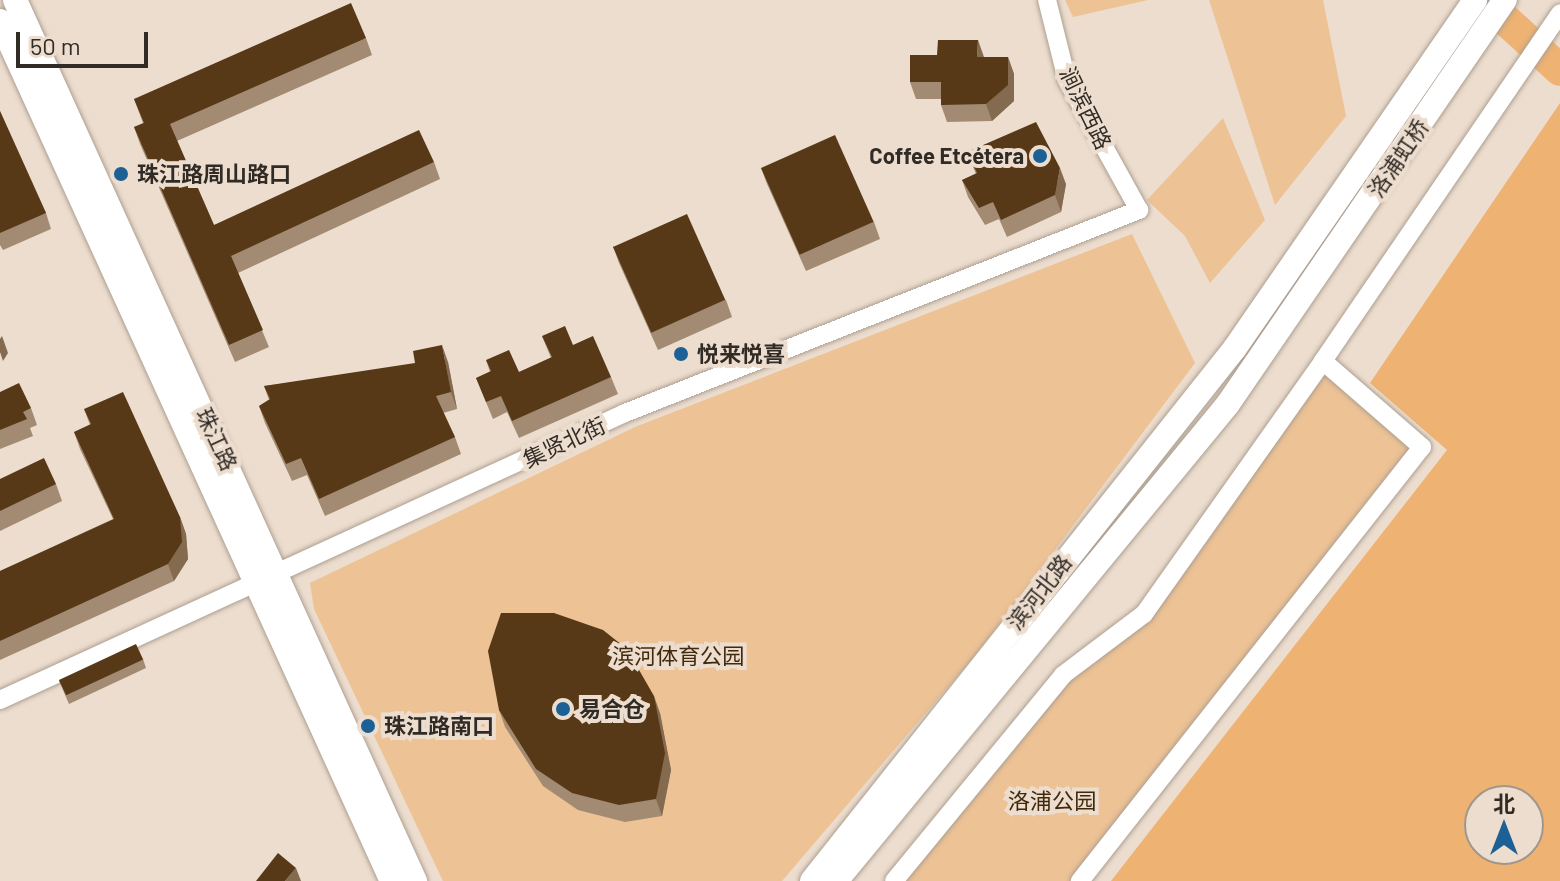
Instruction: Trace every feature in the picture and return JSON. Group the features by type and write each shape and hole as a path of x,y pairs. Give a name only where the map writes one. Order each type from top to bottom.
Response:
{"main road":[{"name":"珠江路","path":"15,0 270,578 392,881"},
{"name":"洛浦虹桥","path":"1266,303 1475,0"},
{"name":"洛浦虹桥","path":"1292,316 1505,0"},
{"name":"珠江路","path":"0,21 415,881"},
{"name":"滨河北路","path":"812,881 1266,303"},
{"name":"滨河北路","path":"836,881 1228,404 1292,316"}],"street":[{"name":"涧滨西路","path":"1047,0 1067,80 1139,210"},
{"path":"894,881 1063,675 1144,614 1323,361 1560,13"},
{"name":"集贤北街","path":"0,700 625,413 1139,210"},
{"path":"1080,881 1422,447 1323,361"}],"green space":[{"path":"1065,0 1148,0 1073,17"},
{"path":"1209,0 1323,0 1346,116 1275,205"},
{"path":"1223,118 1265,220 1210,283 1185,236 1147,200"},
{"name":"滨河体育公园","path":"1132,234 1195,363 978,652 782,881 443,881 314,609 310,583 635,427"},
{"name":"洛浦公园","path":"1323,361 1422,447 1080,881 894,881 1063,675 1144,614"}],"shaded area":[{"path":"1560,103 1560,881 1111,881 1447,450 1370,383"}],"building":[{"path":"351,3 366,38 170,124 214,225 419,130 434,162 231,256 263,330 229,345 134,127 144,123 134,99"},
{"path":"938,40 978,40 977,57 1008,57 1008,85 986,104 941,105 941,82 910,82 910,55 937,55"},
{"path":"0,111 46,213 0,233"},
{"path":"1036,122 1060,168 1055,195 1001,220 993,202 979,208 962,180 977,173 967,152"},
{"path":"835,135 874,222 800,255 761,168"},
{"path":"687,214 725,300 651,333 613,247"},
{"path":"565,326 573,345 593,336 611,377 512,421 501,396 486,402 476,378 491,371 486,360 509,350 519,372 552,357 542,336"},
{"path":"442,345 451,392 436,396 455,437 319,499 301,458 286,464 259,406 270,399 264,386 415,363 413,351"},
{"path":"19,383 31,408 23,412 27,419 0,430 0,392"},
{"path":"123,392 180,517 182,542 168,564 0,641 0,571 114,519 74,432 91,424 84,409"},
{"path":"44,458 56,484 0,511 0,479"},
{"path":"501,613 554,613 603,630 627,649 654,696 665,753 656,799 619,805 572,793 536,769 499,710 488,651"},
{"path":"136,644 143,659 66,695 59,680"},
{"path":"278,853 296,868 285,881 256,881"}],"waterway":[{"path":"1484,0 1560,70"}],"place":[{"name":"Coffee Etcétera","path":"1040,156"},
{"name":"珠江路周山路口","path":"121,174"},
{"name":"悦来悦喜","path":"681,354"},
{"name":"易合仓","path":"563,709"},
{"name":"珠江路南口","path":"368,726"}]}
